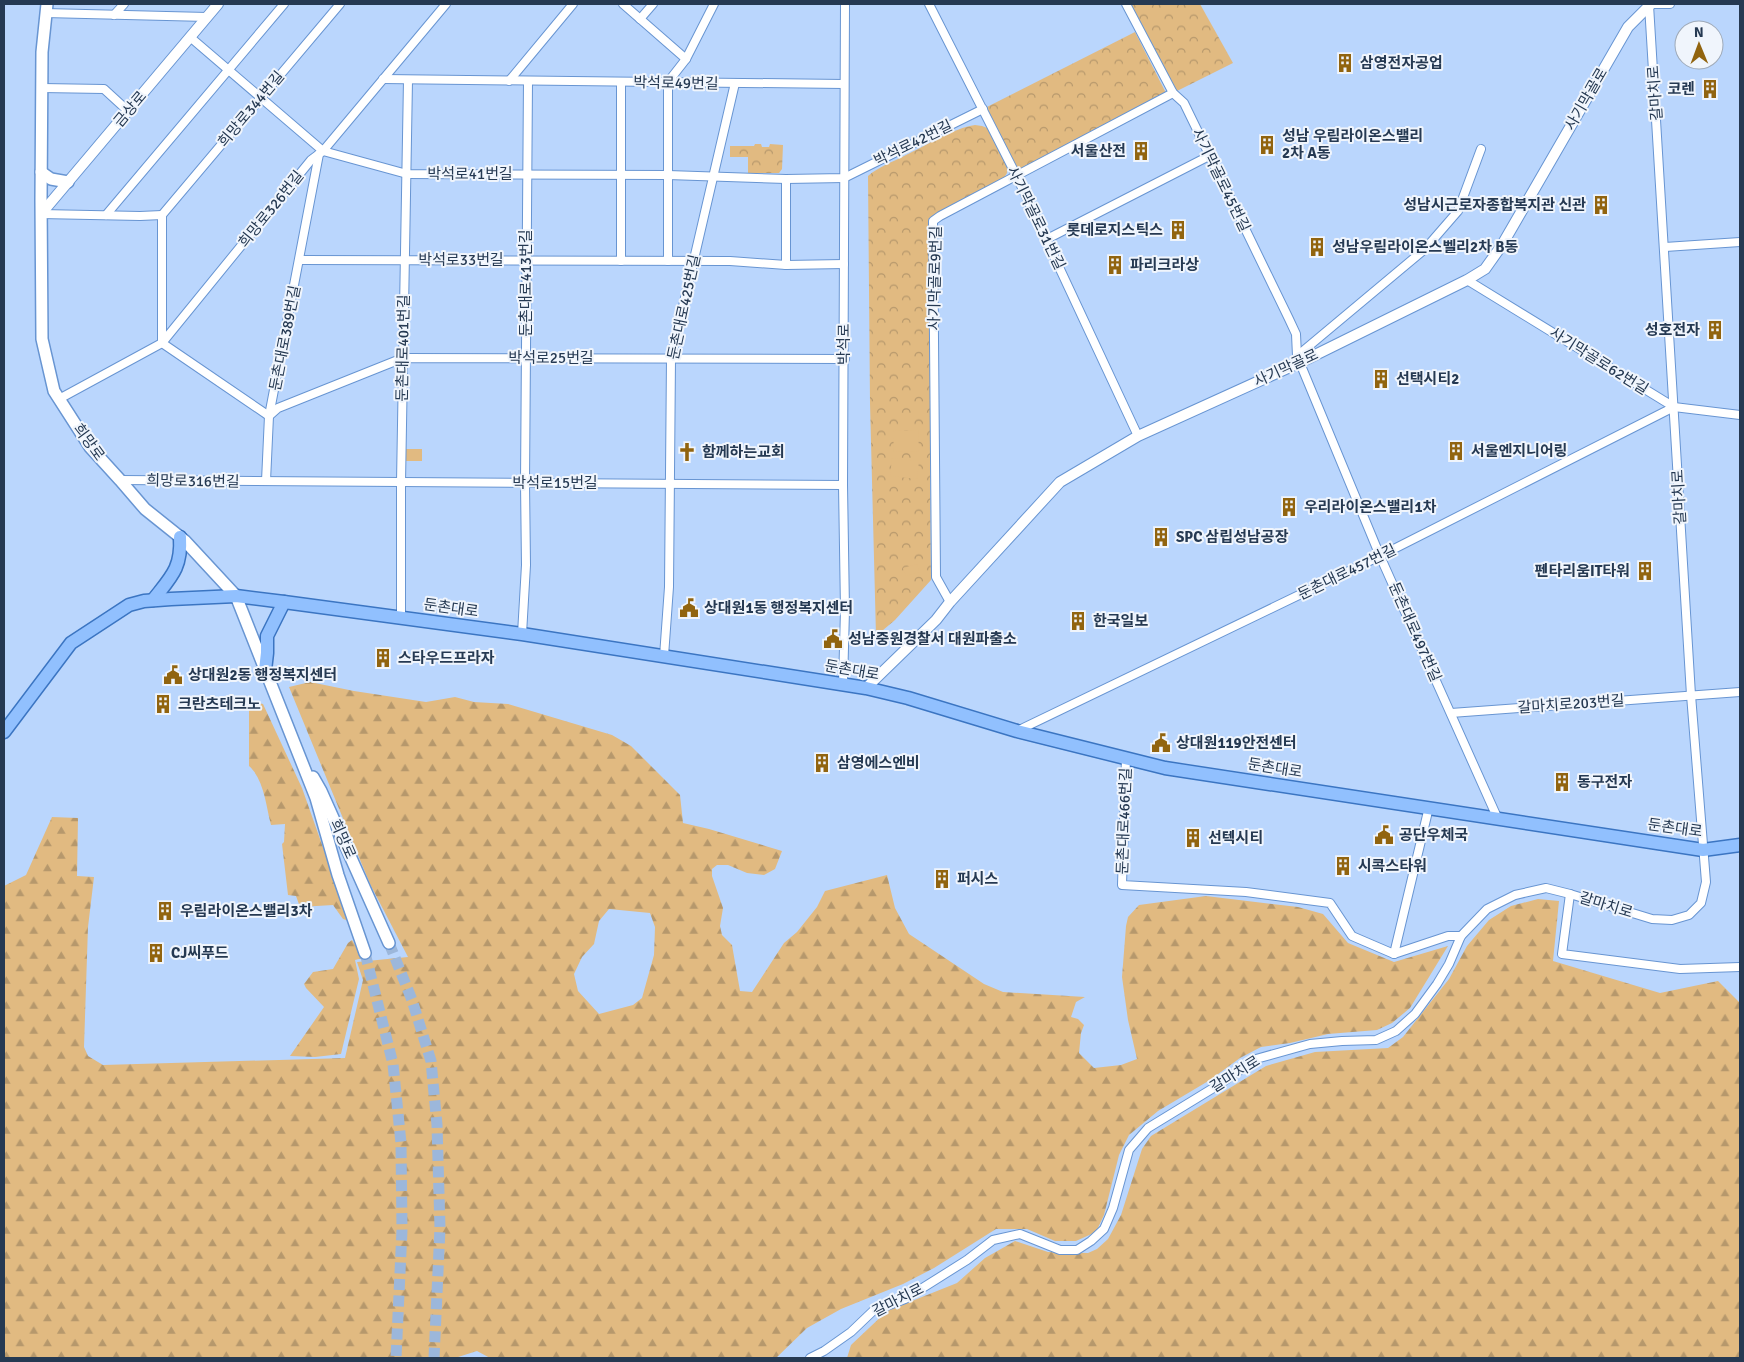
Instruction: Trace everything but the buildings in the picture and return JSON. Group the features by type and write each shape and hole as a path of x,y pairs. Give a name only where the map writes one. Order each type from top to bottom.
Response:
{"main road":[{"name":"희망로","path":"46,8 42,52 42,339 54,391 90,447 144,509 180,537 236,596 316,798 338,875 365,953"},
{"path":"41,172 58,182 68,182"},
{"path":"153,600 170,578 180,558 180,537"},
{"name":"둔촌대로","path":"4,732 71,644 128,605 153,600 236,596 522,634 866,688 908,698 1017,731 1165,768 1704,850 1740,844"},
{"path":"265,670 267,636 284,602"},
{"name":"희망로","path":"291,738 321,791 389,943"}],"street":[{"path":"114,15 124,4"},
{"name":"금상로","path":"41,214 218,4"},
{"path":"106,215 284,4"},
{"name":"희망로344번길","path":"162,215 340,4"},
{"name":"희망로326번길","path":"59,399 162,343 311,160 321,152 446,4"},
{"path":"509,81 572,4"},
{"path":"624,4 686,59"},
{"path":"640,19 653,4"},
{"path":"668,261 668,82 686,59 714,4"},
{"name":"박석로","path":"843,684 845,610 843,485 845,4"},
{"name":"사기막골로31번길","path":"930,4 1047,239 1138,436"},
{"name":"사기막골로45번길","path":"1126,4 1173,93 1184,104 1289,319 1296,334 1298,359"},
{"path":"1649,4 1670,4"},
{"name":"갈마치로","path":"810,1358 824,1351 851,1332 873,1311 904,1299 967,1260 993,1240 1020,1234 1060,1250 1077,1250 1091,1242 1104,1230 1113,1208 1129,1150 1148,1128 1215,1087 1256,1059 1310,1044 1376,1040 1396,1031 1415,1014 1449,964 1460,936 1487,908 1515,894 1546,888 1652,919 1672,920 1689,915 1701,903 1706,882 1691,695 1649,4"},
{"name":"사기막골로","path":"866,688 936,620 950,602 1060,482 1138,436 1467,280 1485,269 1502,245 1628,27 1649,4"},
{"path":"46,8 114,15 207,17"},
{"path":"190,37 321,152"},
{"name":"박석로49번길","path":"383,80 844,84"},
{"name":"둔촌대로401번길","path":"401,617 400,482 408,80"},
{"name":"둔촌대로413번길","path":"522,634 526,565 525,358 528,81"},
{"path":"621,82 621,261"},
{"name":"둔촌대로425번길","path":"664,656 669,587 671,358 735,83"},
{"path":"42,88 104,89 128,111"},
{"name":"사기막골로9번길","path":"950,602 936,577 933,221 1016,175 1173,93"},
{"name":"박석로42번길","path":"844,178 983,109"},
{"path":"1298,359 1425,249 1458,212 1481,148"},
{"name":"박석로41번길","path":"321,152 407,174 668,175 786,179 844,178"},
{"name":"둔촌대로389번길","path":"266,481 269,416 321,152"},
{"path":"1047,239 1209,156"},
{"path":"786,179 786,264"},
{"path":"41,214 162,215 162,343"},
{"path":"1665,247 1740,242"},
{"name":"박석로33번길","path":"300,260 694,261 844,264"},
{"name":"사기막골로62번길","path":"1467,280 1674,407 1740,415"},
{"name":"둔촌대로389번길","path":"162,343 269,416"},
{"name":"박석로25번길","path":"269,416 278,408 403,358 845,359"},
{"name":"둔촌대로497번길","path":"1298,359 1380,556 1497,817"},
{"name":"둔촌대로457번길","path":"1017,731 1380,556 1674,407"},
{"name":"희망로316번길","path":"120,480 266,481"},
{"name":"박석로15번길","path":"266,481 843,485"},
{"name":"갈마치로203번길","path":"1451,713 1740,692"},
{"name":"둔촌대로466번길","path":"1126,758 1122,884 1246,892 1330,903 1352,936 1394,954"},
{"path":"1394,954 1429,807"},
{"path":"1570,894 1562,954 1680,969 1740,967"},
{"path":"1394,954 1448,936 1460,936"}],"green space":[{"path":"1125,4 1200,4 1233,63 1173,93"},
{"path":"1135,32 1167,95 1016,175 983,109"},
{"path":"975,125 990,129 1008,163 1007,173 1004,178 931,221 930,322 933,420 930,474 931,580 895,620 876,636 870,403 868,176 881,167 940,138"},
{"path":"755,144 761,144 762,147 769,147 770,144 783,145 782,169 779,173 748,173 748,157 730,157 730,146 754,146"},
{"path":"918,430 919,451 894,452 893,431"},
{"path":"405,449 422,449 422,461 405,461"},
{"path":"892,458 919,461 917,479 890,476"},
{"path":"917,564 919,572 906,576 903,568"},
{"path":"310,682 426,702 455,697 474,702 508,704 612,735 631,746 680,795 683,823 782,851 775,869 764,875 747,873 728,865 717,865 712,869 712,876 723,908 720,926 722,935 732,945 740,991 752,992 784,943 797,932 817,907 825,891 887,875 895,908 909,934 984,984 1003,992 1085,997 1076,1002 1071,1017 1078,1019 1084,1025 1081,1033 1079,1053 1094,1068 1121,1065 1137,1059 1128,1020 1122,977 1128,917 1139,905 1206,896 1298,907 1323,914 1348,943 1394,962 1448,946 1410,1008 1392,1023 1377,1030 1328,1034 1290,1043 1261,1047 1240,1058 1210,1080 1158,1111 1129,1135 1119,1155 1104,1215 1096,1232 1076,1241 1055,1241 1027,1229 996,1229 934,1268 903,1284 841,1309 807,1328 776,1358 490,1358 477,1351 455,1358 4,1358 4,886 26,875 52,817 78,818 77,876 94,877 88,927 84,1047 88,1056 103,1065 345,1058 363,980 357,962 408,957 370,884 289,687","holes":["609,909 650,913 655,927 654,955 642,998 633,1005 599,1014 578,991 574,974 582,957 594,944 599,921"]},
{"path":"254,702 263,704 302,788 349,921 343,919 333,905 300,907 296,896 288,895 282,844 284,842 285,824 271,825 261,785 254,771 249,766 249,710"},
{"path":"1538,899 1559,901 1553,961 1660,993 1718,981 1740,1003 1740,1358 847,1358 851,1345 887,1311 957,1283 985,1258 1015,1241 1048,1252 1088,1253 1097,1249 1108,1239 1121,1215 1142,1149 1151,1136 1266,1066 1315,1052 1388,1048 1403,1037 1449,979 1467,946 1489,920 1511,906"},
{"path":"352,940 363,958 355,960 359,979 341,1054 315,1057 290,1056 324,1007 304,984 313,972 333,969 348,943"}],"tunnel":[{"path":"389,943 412,1000 431,1061 437,1125 440,1228 434,1358"},
{"path":"365,953 393,1064 401,1143 402,1230 396,1358"}],"place":[{"name":"삼영전자공업","path":"1345,63"},
{"name":"코렌","path":"1710,89"},
{"name":"성남 우림라이온스밸리 2차 A동","path":"1267,145"},
{"name":"서울산전","path":"1141,151"},
{"name":"성남시근로자종합복지관 신관","path":"1601,205"},
{"name":"롯데로지스틱스","path":"1178,230"},
{"name":"성남우림라이온스벨리2차 B동","path":"1317,247"},
{"name":"파리크라상","path":"1115,265"},
{"name":"성호전자","path":"1715,330"},
{"name":"선택시티2","path":"1381,379"},
{"name":"서울엔지니어링","path":"1456,451"},
{"name":"함께하는교회","path":"687,452"},
{"name":"우리라이온스밸리1차","path":"1289,507"},
{"name":"SPC 삼립성남공장","path":"1161,537"},
{"name":"펜타리움IT타워","path":"1645,571"},
{"name":"상대원1동 행정복지센터","path":"689,608"},
{"name":"한국일보","path":"1078,621"},
{"name":"성남중원경찰서 대원파출소","path":"833,639"},
{"name":"스타우드프라자","path":"383,658"},
{"name":"상대원2동 행정복지센터","path":"173,675"},
{"name":"크란츠테크노","path":"163,704"},
{"name":"상대원119안전센터","path":"1161,743"},
{"name":"삼영에스엔비","path":"822,763"},
{"name":"동구전자","path":"1562,782"},
{"name":"공단우체국","path":"1384,835"},
{"name":"선텍시티","path":"1193,838"},
{"name":"시콕스타워","path":"1343,866"},
{"name":"퍼시스","path":"942,879"},
{"name":"우림라이온스밸리3차","path":"165,911"},
{"name":"CJ씨푸드","path":"156,953"}]}
